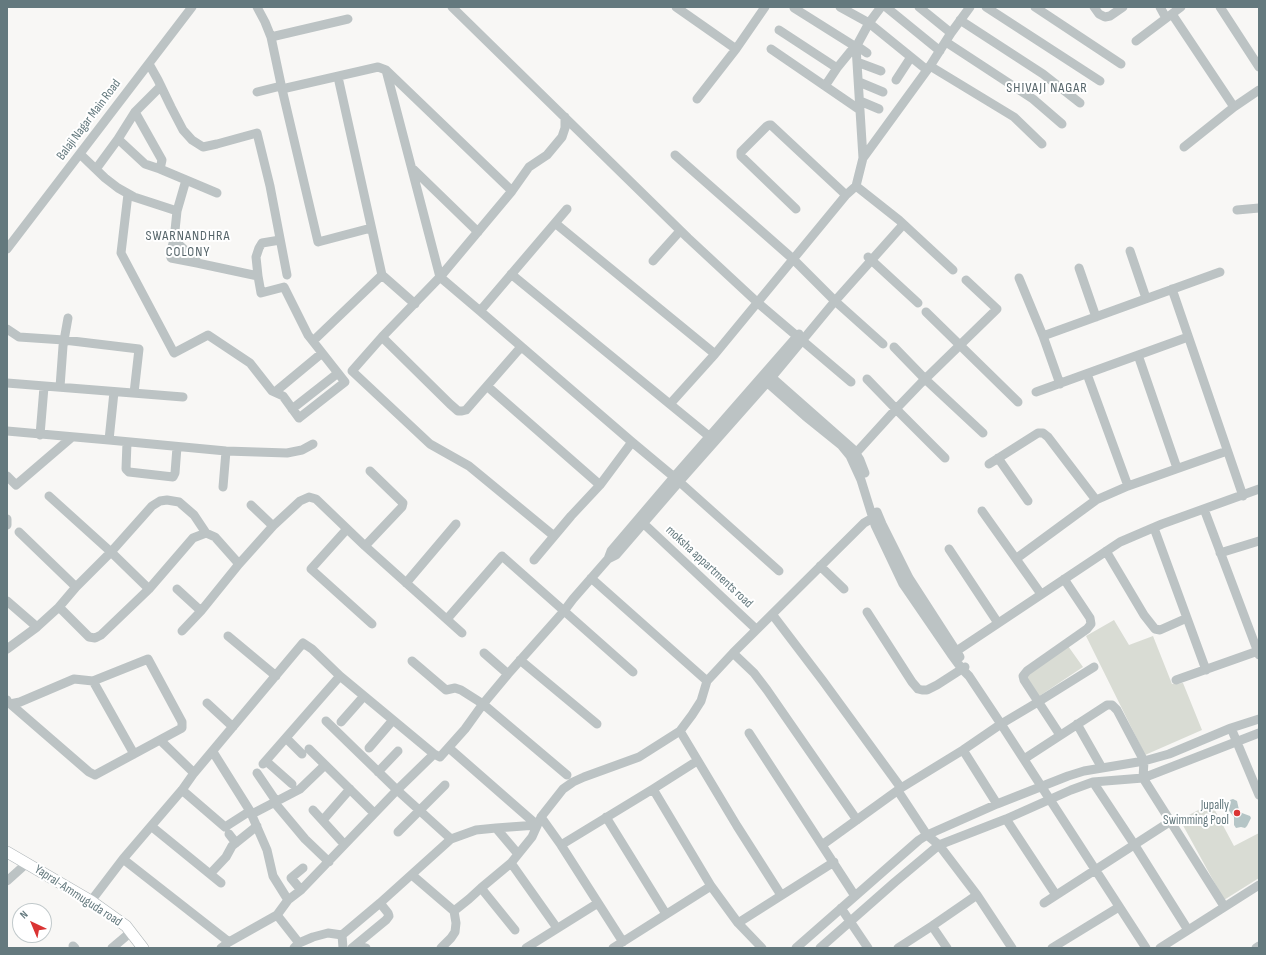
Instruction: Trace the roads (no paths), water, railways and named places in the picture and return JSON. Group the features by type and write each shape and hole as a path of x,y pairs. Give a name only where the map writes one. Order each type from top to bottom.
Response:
{"main road":[{"name":"Yapral-Ammuguda road","path":"7,852 91,901 126,926 143,948"}],"street":[{"name":"Balaji Nagar Main Road","path":"7,249 192,7"},
{"path":"257,7 271,38 318,242 371,228"},
{"path":"452,7 680,231 758,302 851,382"},
{"path":"676,7 736,49"},
{"path":"697,99 736,49 765,7"},
{"path":"840,7 869,23 911,57 1014,117 1042,144"},
{"path":"825,86 837,68 857,46 869,23 881,7"},
{"path":"886,7 940,51"},
{"path":"919,7 951,33"},
{"path":"986,7 1100,80"},
{"path":"1034,7 1121,64"},
{"path":"1094,7 1099,14 1105,17 1110,16 1123,7"},
{"path":"1160,7 1169,16 1234,107"},
{"path":"1136,41 1181,7"},
{"path":"1220,7 1259,67"},
{"path":"794,8 867,53"},
{"path":"863,158 929,68 963,12 1080,103"},
{"path":"271,38 348,19"},
{"path":"779,30 837,68"},
{"path":"946,42 1033,99 1062,124"},
{"path":"670,404 715,354 846,195 856,186 863,158 857,46"},
{"path":"771,49 825,86 860,105 879,109"},
{"path":"896,80 911,57"},
{"path":"857,62 880,71"},
{"path":"149,64 184,130 192,140 203,147 257,133 270,186 287,275"},
{"path":"257,92 378,68 386,70 512,192"},
{"path":"386,70 440,277 676,479 779,571"},
{"path":"338,77 382,275 415,304"},
{"path":"859,82 883,92"},
{"path":"96,169 118,139 135,112 161,86"},
{"path":"1184,147 1234,107 1259,90"},
{"path":"135,112 162,160 160,169"},
{"path":"554,536 469,466 430,444 352,371 382,337 440,277 512,192 529,167 547,155 562,137 565,128 564,117"},
{"path":"796,209 741,156 741,152 767,126 771,125 846,195"},
{"path":"118,139 146,164 217,193"},
{"path":"80,154 105,178 128,194 177,211"},
{"path":"675,155 793,259 833,299 883,344"},
{"path":"412,168 478,232"},
{"path":"186,180 177,211 174,240 170,254 171,258 258,276"},
{"path":"856,186 901,222 953,270"},
{"path":"128,194 121,253 174,353 208,335 250,363 272,390 283,396 299,418 345,382 308,335 284,287 261,292 256,257 259,248 262,243 280,240"},
{"path":"480,311 567,208"},
{"path":"1237,210 1259,208"},
{"path":"91,901 150,826 182,790 194,773 303,643 312,649 340,676 364,696 434,754 440,757 449,748 508,674 608,559 611,551 767,377 901,222"},
{"path":"555,223 715,354"},
{"path":"652,261 680,231"},
{"path":"174,240 196,260 197,263"},
{"path":"1130,251 1146,298"},
{"path":"870,258 918,303"},
{"path":"1079,268 1096,317"},
{"path":"1043,336 1220,272"},
{"path":"511,274 710,437"},
{"path":"313,341 382,275"},
{"path":"1019,278 1043,336 1060,384"},
{"path":"853,454 925,379 997,309 966,280"},
{"path":"1172,289 1243,496"},
{"path":"926,312 1018,402"},
{"path":"60,387 64,340 68,318"},
{"path":"7,329 19,337 64,340 138,350 134,393"},
{"path":"382,337 450,404 458,411 462,412 466,410 521,347"},
{"path":"1036,392 1188,337"},
{"path":"894,347 925,379 982,433"},
{"path":"275,392 322,353"},
{"path":"1138,355 1177,468"},
{"path":"1087,374 1128,486"},
{"path":"767,377 845,445 853,454 875,516 909,578 953,652 1051,799 1119,907 1142,947"},
{"path":"608,559 616,555 643,523 710,437 767,377"},
{"path":"867,379 945,458"},
{"path":"7,383 183,397"},
{"path":"40,435 44,386"},
{"path":"487,386 600,485"},
{"path":"109,440 114,392"},
{"path":"7,431 226,451 287,453 302,450 313,444"},
{"path":"989,464 1038,433 1043,433 1048,437 1096,500"},
{"path":"7,476 16,485 72,437"},
{"path":"127,442 126,469 129,472 172,477 175,473 177,446"},
{"path":"534,560 600,485 632,442"},
{"path":"223,487 226,451"},
{"path":"1016,558 1096,500 1128,486 1227,451"},
{"path":"998,458 1028,501"},
{"path":"365,546 402,507 403,503 370,471"},
{"path":"953,652 1120,542 1259,489"},
{"path":"49,496 112,552 149,589"},
{"path":"182,631 201,611 239,564 273,526 300,501 309,497 316,499 365,546 462,633"},
{"path":"7,649 37,627 59,607 76,587 112,552 152,506 160,501 167,500 179,502 194,515 206,533 215,537 239,564"},
{"path":"251,505 273,526"},
{"path":"1176,680 1258,653 1204,509"},
{"path":"982,511 1041,594"},
{"path":"454,911 511,863 532,837 539,821 563,789 573,782 639,757 680,731 692,716 701,701 707,681 733,652 864,523 875,516"},
{"path":"7,519 7,525"},
{"name":"moksha appartments road","path":"643,523 756,629"},
{"path":"406,583 456,524"},
{"path":"1154,528 1206,670"},
{"path":"347,529 311,569 372,624"},
{"path":"19,532 76,587"},
{"path":"59,607 89,637 95,638 101,635 149,589 193,538 206,533"},
{"path":"1220,553 1259,541"},
{"path":"949,549 998,623"},
{"path":"1106,551 1144,615 1155,629 1160,630 1187,618"},
{"path":"446,619 502,556 633,672"},
{"path":"820,566 844,589"},
{"path":"591,578 707,681"},
{"path":"1060,735 1024,680 1023,676 1027,671 1087,629 1091,624 1090,618 1064,578"},
{"path":"177,589 201,611"},
{"path":"7,601 37,627"},
{"path":"867,612 918,689 927,690 938,685 964,668"},
{"path":"772,614 823,681 899,789 927,835 940,845 977,895 1012,948"},
{"path":"228,636 276,676"},
{"path":"733,652 754,673 857,820"},
{"path":"484,653 508,674"},
{"path":"148,659 182,722 182,728 95,775 89,772 9,702 20,702 74,679 93,680 148,659"},
{"path":"520,660 596,724"},
{"path":"412,662 446,690 455,688 461,690 483,704 567,775"},
{"path":"822,845 899,789 1094,667"},
{"path":"292,784 264,762 340,676"},
{"path":"93,680 134,754"},
{"path":"341,722 364,696"},
{"path":"207,703 233,727"},
{"path":"1024,759 1107,704 1112,705 1144,761 1143,778 1224,906"},
{"path":"796,948 919,840 927,835 997,804 1084,771 1144,761 1168,754 1231,728 1259,719"},
{"path":"368,748 393,720"},
{"path":"326,721 397,790 451,839"},
{"path":"1076,724 1102,768"},
{"path":"1231,728 1259,795"},
{"path":"680,731 697,761 781,895"},
{"path":"749,733 855,896"},
{"path":"820,948 895,882 940,845 1093,782 1143,778 1259,733"},
{"path":"286,738 325,765 374,813"},
{"path":"160,740 194,773"},
{"path":"449,748 539,821 562,845 623,942"},
{"path":"963,750 997,804"},
{"path":"378,772 398,751"},
{"path":"213,752 251,812 267,850 273,876 288,900"},
{"path":"221,948 277,915 288,900 329,862 374,813 434,754"},
{"path":"562,845 697,761"},
{"path":"182,790 226,827 251,812 300,789 325,765"},
{"path":"257,773 275,802 305,839 329,862"},
{"path":"1093,782 1188,930"},
{"path":"398,832 445,785"},
{"path":"323,820 350,789"},
{"path":"653,789 711,886 738,923 762,948"},
{"path":"314,810 344,844"},
{"path":"606,818 666,914"},
{"path":"1006,818 1056,894"},
{"path":"277,915 296,946 313,937 328,933 342,935 412,875 451,839 476,830 539,821"},
{"path":"1044,903 1171,821"},
{"path":"150,826 221,883"},
{"path":"210,874 226,857 232,846 257,826"},
{"path":"496,828 518,854"},
{"path":"229,834 236,843"},
{"path":"123,859 229,942"},
{"path":"738,923 834,862"},
{"path":"7,881 27,863"},
{"path":"511,863 557,928"},
{"path":"300,890 291,878 303,868"},
{"path":"412,875 454,911 456,923 455,932 441,948"},
{"path":"1160,948 1259,885"},
{"path":"613,948 711,886"},
{"path":"481,888 515,930"},
{"path":"898,948 977,895"},
{"path":"526,948 598,902"},
{"path":"354,947 389,916 388,912 380,903"},
{"path":"1052,948 1119,907"},
{"path":"841,908 868,948"},
{"path":"932,926 947,948"},
{"path":"112,948 131,932"},
{"path":"342,935 344,948"},
{"path":"354,947 366,948"}],"place":[{"name":"Jupally Swimming Pool","path":"1237,813"}],"district":[{"name":"SHIVAJI NAGAR","path":"1047,88"},
{"name":"SWARNANDHRA COLONY","path":"188,244"}]}
